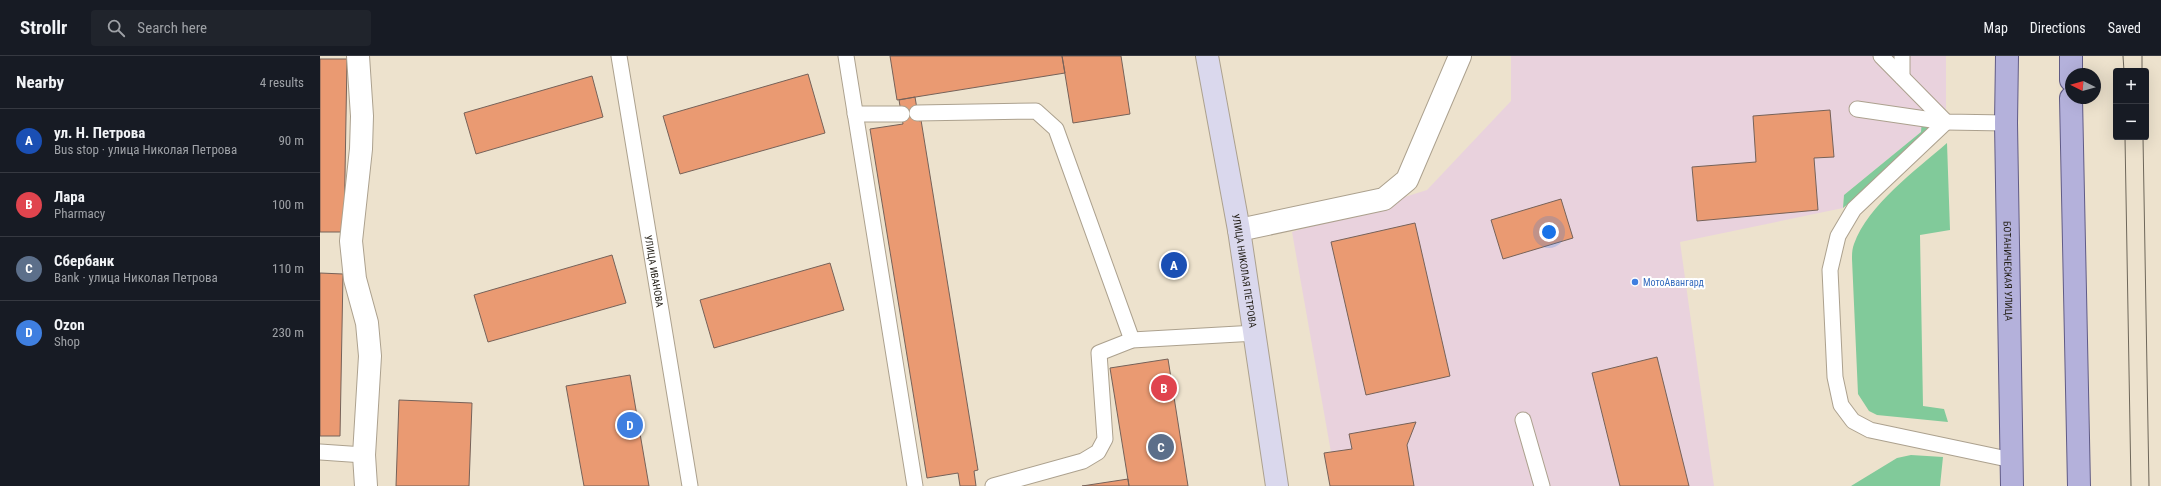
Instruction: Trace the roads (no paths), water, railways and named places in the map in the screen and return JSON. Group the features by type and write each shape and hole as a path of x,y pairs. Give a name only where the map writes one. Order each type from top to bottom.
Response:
{"main road":[{"name":"УЛИЦА НИКОЛАЯ ПЕТРОВА","path":"1206,56 1239,230 1256,333 1277,486"},
{"name":"БОТАНИЧЕСКАЯ УЛИЦА","path":"2007,56 2006,123 2012,486"},
{"path":"2071,56 2071,68"},
{"path":"2071,104 2079,486"}],"street":[{"path":"358,56 362,116 361,149 351,241 355,279 367,323 370,356 364,455 366,486"},
{"path":"1239,230 1384,199 1407,180 1460,56"}],"lane":[{"name":"УЛИЦА ИВАНОВА","path":"619,56 690,486"},
{"path":"846,56 914,486"},
{"path":"1881,56 1946,122"},
{"path":"1902,56 1902,77"},
{"path":"1857,109 1946,122 2006,123"},
{"path":"917,114 1036,111 1056,128 1132,340"},
{"path":"855,114 902,114"},
{"path":"1946,122 1854,209 1838,236 1830,270 1835,377 1841,405 1853,421 1870,430 2012,460"},
{"path":"993,486 1083,461 1098,452 1106,439 1099,353 1132,340 1256,333"},
{"path":"1523,420 1542,486"},
{"path":"320,452 364,455"}],"tram line":[{"path":"2123,56 2124,68"},
{"path":"2142,56 2142,68"},
{"path":"2125,140 2131,486"},
{"path":"2143,140 2149,486"}],"place":[{"name":"ул. Н. Петрова","path":"1174,265"},
{"name":"МотоАвангард","path":"1635,282"},
{"name":"Лара","path":"1164,388"},
{"name":"Ozon","path":"630,425"},
{"name":"Сбербанк","path":"1161,447"}]}
